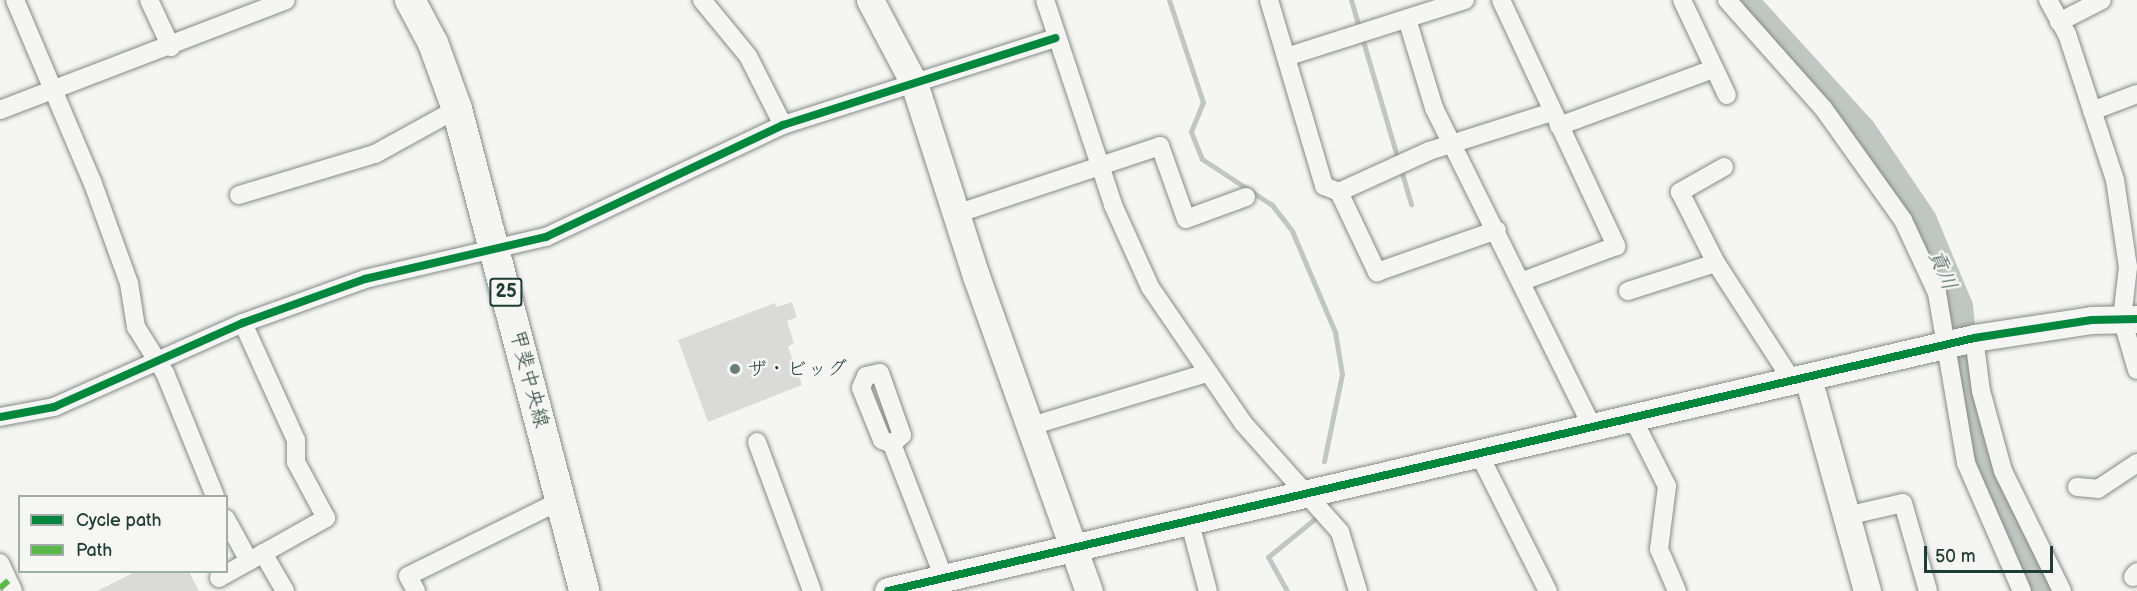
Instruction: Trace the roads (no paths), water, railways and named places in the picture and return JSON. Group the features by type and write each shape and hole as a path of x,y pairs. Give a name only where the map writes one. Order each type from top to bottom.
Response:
{"main road":[{"name":"甲斐中央線","path":"410,0 433,43 457,109 562,500 584,591"}],"street":[{"path":"15,0 92,181 129,283 136,327 153,360 165,373 215,495"},
{"path":"149,0 171,47"},
{"path":"0,110 171,47 286,0"},
{"path":"702,0 748,56 783,124"},
{"path":"870,0 915,83 1089,591"},
{"path":"1045,0 1055,38 1099,165 1150,287 1243,423 1311,495 1340,532 1358,591"},
{"path":"1269,0 1324,186 1339,192 1377,272 1497,230"},
{"path":"1286,57 1407,19 1444,3 1465,0"},
{"path":"1501,0 1537,67 1555,119 1616,246 1522,281"},
{"path":"1682,0 1727,95"},
{"path":"1727,0 1823,108 1903,220 1937,293 1944,345 1969,474 2022,591"},
{"path":"2048,0 2059,22 2092,111 2127,236 2129,319 2137,370"},
{"path":"2059,22 2102,0"},
{"path":"1407,19 1451,145 1497,230 1594,430"},
{"path":"0,417 54,407 153,360 243,323 365,279 546,237 783,124 1055,38"},
{"path":"1339,192 1410,160 1451,145 1555,119 1713,69"},
{"path":"2092,111 2137,94"},
{"path":"239,195 375,154 457,109"},
{"path":"959,213 1160,146 1186,219 1246,197"},
{"path":"1724,167 1680,192 1716,263 1801,380 1846,516 1866,590"},
{"path":"1628,291 1716,263"},
{"path":"888,591 951,582 1074,550 1634,421 1974,338 2129,319"},
{"path":"228,573 326,518 296,462 296,440 243,323"},
{"path":"1974,338 1981,391 2003,471 2062,591"},
{"path":"1031,426 1207,373"},
{"path":"1634,421 1668,486 1659,549 1677,591"},
{"path":"757,442 812,591"},
{"path":"892,444 951,582"},
{"path":"1480,456 1548,591"},
{"path":"2077,487 2098,489 2137,463"},
{"path":"416,591 408,576 562,500"},
{"path":"1846,516 1902,503 1928,591"},
{"path":"228,522 285,591"},
{"path":"1190,523 1208,591"},
{"path":"0,563 13,591"},
{"path":"219,578 228,573"}],"waterway":[{"path":"1169,0 1203,102 1191,132 1202,159 1272,205 1292,231 1335,332 1342,374 1324,461"},
{"path":"1351,0 1411,204"},
{"name":"貢川","path":"1741,0 1861,132 1921,221 1957,307 1972,440 1994,500 2041,591"},
{"path":"1287,591 1268,557 1317,517"}],"place":[{"name":"ザ・ビッグ","path":"735,369"}]}
